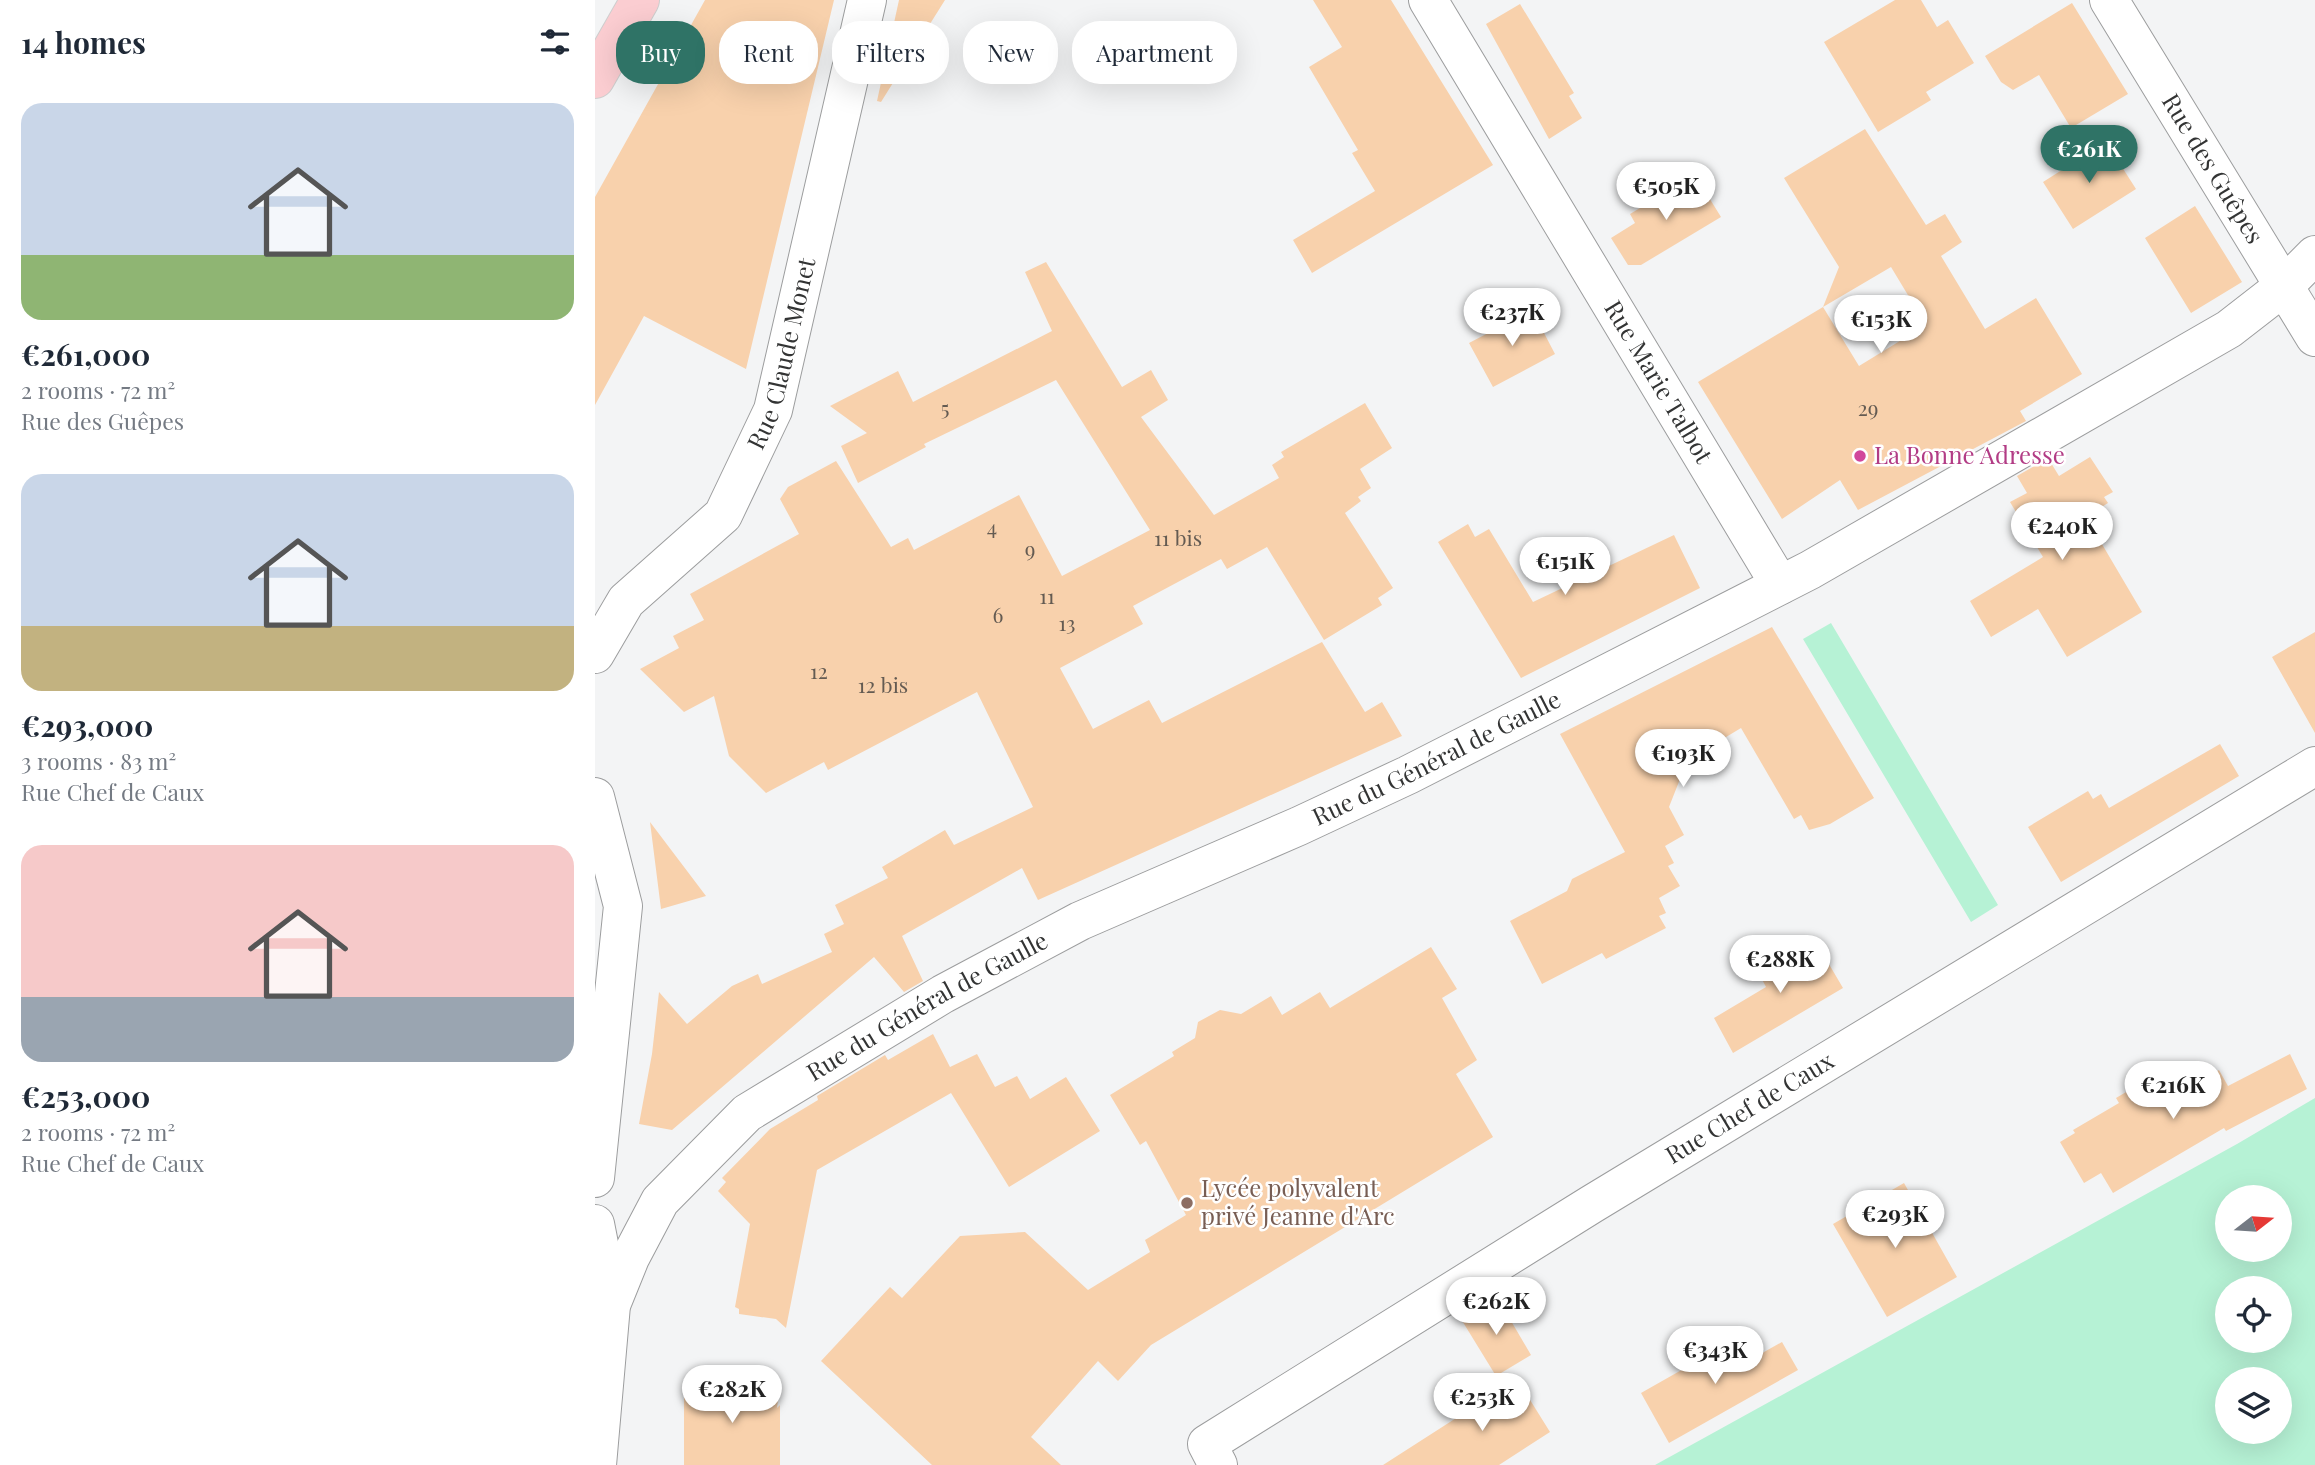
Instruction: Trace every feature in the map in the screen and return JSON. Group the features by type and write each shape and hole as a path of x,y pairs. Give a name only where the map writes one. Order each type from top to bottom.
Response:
{"main road":[{"path":"595,79 640,0"}],"street":[{"name":"Rue Claude Monet","path":"595,654 626,601 723,514 773,410 867,0"},
{"name":"Rue Marie Talbot","path":"1428,0 1780,585"},
{"name":"Rue des Guêpes","path":"2109,0 2315,337"},
{"name":"Rue du Général de Gaulle","path":"611,1305 630,1258 660,1201 747,1113 943,994 1080,921 1299,826 1408,775 1780,585 2228,329 2283,287 2315,255"},
{"name":"Rue Chef de Caux","path":"1218,1465 1207,1444 1592,1204 2315,766"},
{"path":"595,797 623,906 595,1178"},
{"path":"595,1224 611,1305 597,1465"}],"green space":[{"path":"1831,623 1998,905 1971,922 1803,639"},
{"path":"2315,1098 2315,1465 1655,1465 2237,1144"}],"building":[{"path":"705,0 834,0 818,67 818,21 719,21 719,84 814,84 746,369 644,316 595,405 595,197 658,84 705,84 705,21 693,21"},
{"path":"899,0 945,0 932,21 894,21"},
{"path":"1313,0 1391,0 1493,165 1312,273 1293,240 1375,191 1352,153 1358,150 1309,67 1342,47"},
{"path":"1895,0 1921,0 1937,27 1948,20 1974,63 1926,92 1931,100 1878,132 1824,42"},
{"path":"2072,3 2128,94 2071,128 2039,75 2013,90 2001,82 1985,56"},
{"path":"1520,4 1574,93 1569,96 1582,118 1549,139 1486,24"},
{"path":"881,84 892,84 881,102 877,101"},
{"path":"1865,129 1926,225 1945,214 1962,242 1941,256 1985,329 2036,298 2082,374 2020,411 2026,421 1858,510 1840,480 1782,519 1698,382 1823,307 1839,267 1784,178","holes":["1891,267 1926,325 1859,366 1823,307"]},
{"path":"2106,142 2136,189 2073,229 2043,182"},
{"path":"1695,175 1721,217 1641,265 1628,265 1611,238 1635,223 1630,214"},
{"path":"2195,206 2242,282 2191,313 2145,238"},
{"path":"1046,262 1122,387 1151,370 1168,400 1141,417 1214,515 1279,478 1272,465 1284,457 1281,452 1365,403 1392,448 1360,469 1371,488 1358,497 1361,501 1345,513 1393,588 1378,598 1382,605 1324,640 1267,547 1227,569 1221,559 1133,606 1143,624 1060,668 1093,729 1149,700 1162,723 1322,642 1365,712 1382,702 1402,736 1038,900 1022,868 902,936 923,981 904,992 874,957 672,1130 639,1124 652,1054 659,992 687,1024 732,986 758,974 762,984 832,952 824,934 844,924 835,905 888,878 882,867 945,830 954,845 1033,807 977,692 828,770 824,762 766,793 729,756 714,696 684,712 640,669 679,648 673,636 704,620 690,594 799,534 780,499 788,487 836,461 891,547 908,538 914,550 1019,495 1062,576 1150,530 1056,380 924,444 926,447 858,483 841,446 867,433 830,406 898,371 913,402 1052,331 1025,272"},
{"path":"1532,310 1555,354 1493,387 1469,343"},
{"path":"2090,457 2113,492 2104,497 2108,503 2086,517 2142,612 2067,657 2038,609 1991,637 1970,601 2043,557 2010,502 2027,493 2017,476 2048,458 2059,476"},
{"path":"1468,524 1475,537 1489,529 1533,602 1674,535 1700,588 1521,678 1438,542"},
{"path":"1772,627 1874,798 1830,824 1809,830 1801,815 1794,819 1741,728 1678,766 1682,774 1669,807 1684,835 1665,846 1674,863 1668,866 1680,886 1659,898 1666,913 1659,916 1666,928 1606,959 1602,953 1542,984 1510,921 1567,891 1572,879 1625,852 1560,734"},
{"path":"2315,632 2315,733 2272,657"},
{"path":"2220,744 2239,776 2061,882 2028,827 2088,791 2093,799 2101,794 2109,808"},
{"path":"650,822 706,896 661,909"},
{"path":"1813,937 1843,988 1733,1053 1714,1018 1766,987 1757,970"},
{"path":"1431,947 1457,989 1442,998 1477,1060 1456,1074 1493,1137 1151,1345 1118,1381 1098,1361 1031,1437 1061,1465 932,1465 821,1361 890,1287 902,1298 960,1236 1025,1232 1088,1290 1150,1252 1145,1240 1186,1215 1146,1141 1140,1145 1110,1095 1174,1056 1172,1052 1195,1038 1198,1022 1220,1010 1241,1014 1271,996 1282,1015 1320,992 1330,1008"},
{"path":"933,1034 950,1067 977,1054 995,1087 1017,1076 1030,1099 1066,1077 1100,1131 1009,1187 951,1093 817,1170 786,1328 776,1319 739,1314 739,1309 735,1307 750,1224 718,1191 726,1182 722,1178 770,1129 818,1100 817,1096 885,1055 888,1060"},
{"path":"2290,1054 2307,1089 2226,1131 2224,1128 2113,1193 2101,1173 2084,1183 2060,1142 2075,1133 2073,1130 2119,1103 2116,1098 2153,1076 2164,1095 2208,1069 2212,1074 2219,1070 2228,1086"},
{"path":"1904,1183 1957,1277 1887,1317 1833,1224"},
{"path":"1497,1297 1531,1355 1496,1376 1461,1319"},
{"path":"1745,1334 1757,1356 1782,1342 1798,1370 1669,1443 1641,1393"},
{"path":"1517,1379 1550,1432 1499,1465 1383,1465"},
{"path":"684,1384 780,1385 777,1408 780,1405 780,1465 684,1465"}],"place":[{"name":"La Bonne Adresse","path":"1860,456"},
{"name":"Lycée polyvalent privé Jeanne d'Arc","path":"1187,1203"}]}
